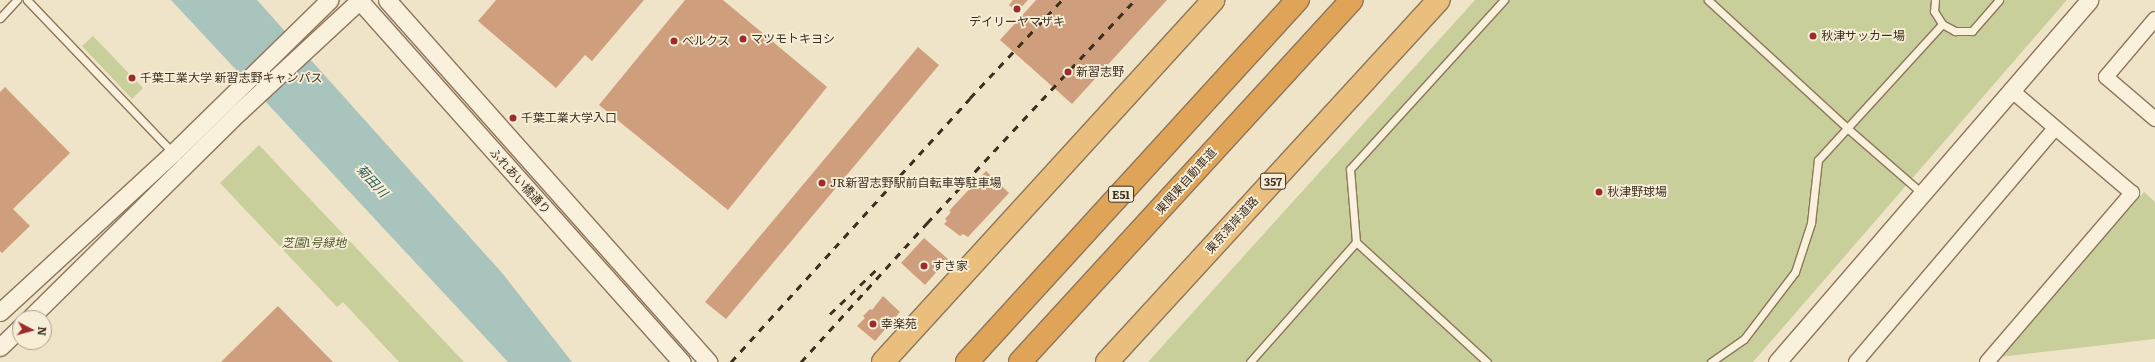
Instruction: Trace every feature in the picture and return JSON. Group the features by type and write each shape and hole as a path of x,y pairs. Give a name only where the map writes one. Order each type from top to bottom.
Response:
{"highway":[{"path":"883,362 1213,0"},
{"name":"E51","path":"967,362 1298,0"},
{"name":"東関東自動車道","path":"1020,362 1352,0"},
{"name":"東京湾岸道路","path":"1107,362 1438,0"}],"street":[{"path":"38,310 233,107 304,24 329,0"},
{"path":"0,312 173,153 233,107 320,35 359,0"},
{"name":"ふれあい橋通り","path":"359,0 682,362"},
{"name":"ふれあい橋通り","path":"386,0 708,362"},
{"path":"1777,362 1924,194 2089,0"},
{"path":"2155,19 2106,77 2155,119"},
{"path":"1987,362 2132,193 2011,90"},
{"path":"1856,362 2055,128"},
{"path":"0,347 12,336"}],"lane":[{"path":"0,18 17,0"},
{"path":"27,0 173,153"},
{"path":"1487,362 1356,242 1350,169 1504,0"},
{"path":"1708,0 1847,128 1924,194"},
{"path":"1935,0 1934,11 1942,24 1955,31 1972,31 1999,0"},
{"path":"1711,362 1744,339 1795,272 1811,223 1818,160 1942,24"},
{"path":"1250,362 1356,242"}],"green space":[{"path":"1475,0 2067,0 1753,362 1148,362"},
{"path":"93,36 143,88 132,99 82,46"},
{"name":"芝園1号緑地","path":"259,145 464,362 399,362 343,302 337,307 220,183"},
{"path":"2144,192 2155,202 2155,339 2000,357"}],"water":[{"name":"菊田川","path":"171,0 257,0 503,274 572,362 508,362"}],"building":[{"path":"496,0 644,0 592,61 585,55 556,88 478,21"},
{"path":"685,0 723,0 827,87 728,210 599,105"},
{"name":"デイリーヤマザキ","path":"1013,0 1028,0 1017,12 1009,5"},
{"name":"新習志野","path":"1036,0 1167,0 1072,104 1000,40"},
{"name":"JR新習志野駅前自転車等駐車場","path":"918,47 939,65 726,319 705,302"},
{"path":"5,87 70,153 13,209 30,226 2,253 0,251 0,92"},
{"path":"986,171 1009,193 968,237 963,234 960,236 944,224 947,221 945,219 951,212 949,211"},
{"path":"924,238 948,259 925,285 901,263"},
{"path":"883,296 900,312 875,341 857,326 865,318 863,316 870,309 872,310"},
{"path":"278,306 333,362 221,362"}],"railway":[{"path":"731,362 970,98 1062,0"},
{"path":"801,362 927,223 1135,0"},
{"path":"830,314 877,269"}],"place":[{"name":"デイリーヤマザキ","path":"1017,9"},
{"name":"秋津サッカー場","path":"1813,36"},
{"name":"マツモトキヨシ","path":"743,39"},
{"name":"ベルクス","path":"674,41"},
{"name":"新習志野","path":"1068,72"},
{"name":"千葉工業大学 新習志野キャンパス","path":"132,78"},
{"name":"千葉工業大学入口","path":"513,118"},
{"name":"JR新習志野駅前自転車等駐車場","path":"822,183"},
{"name":"秋津野球場","path":"1599,192"},
{"name":"すき家","path":"924,266"},
{"name":"幸楽苑","path":"873,324"}]}
